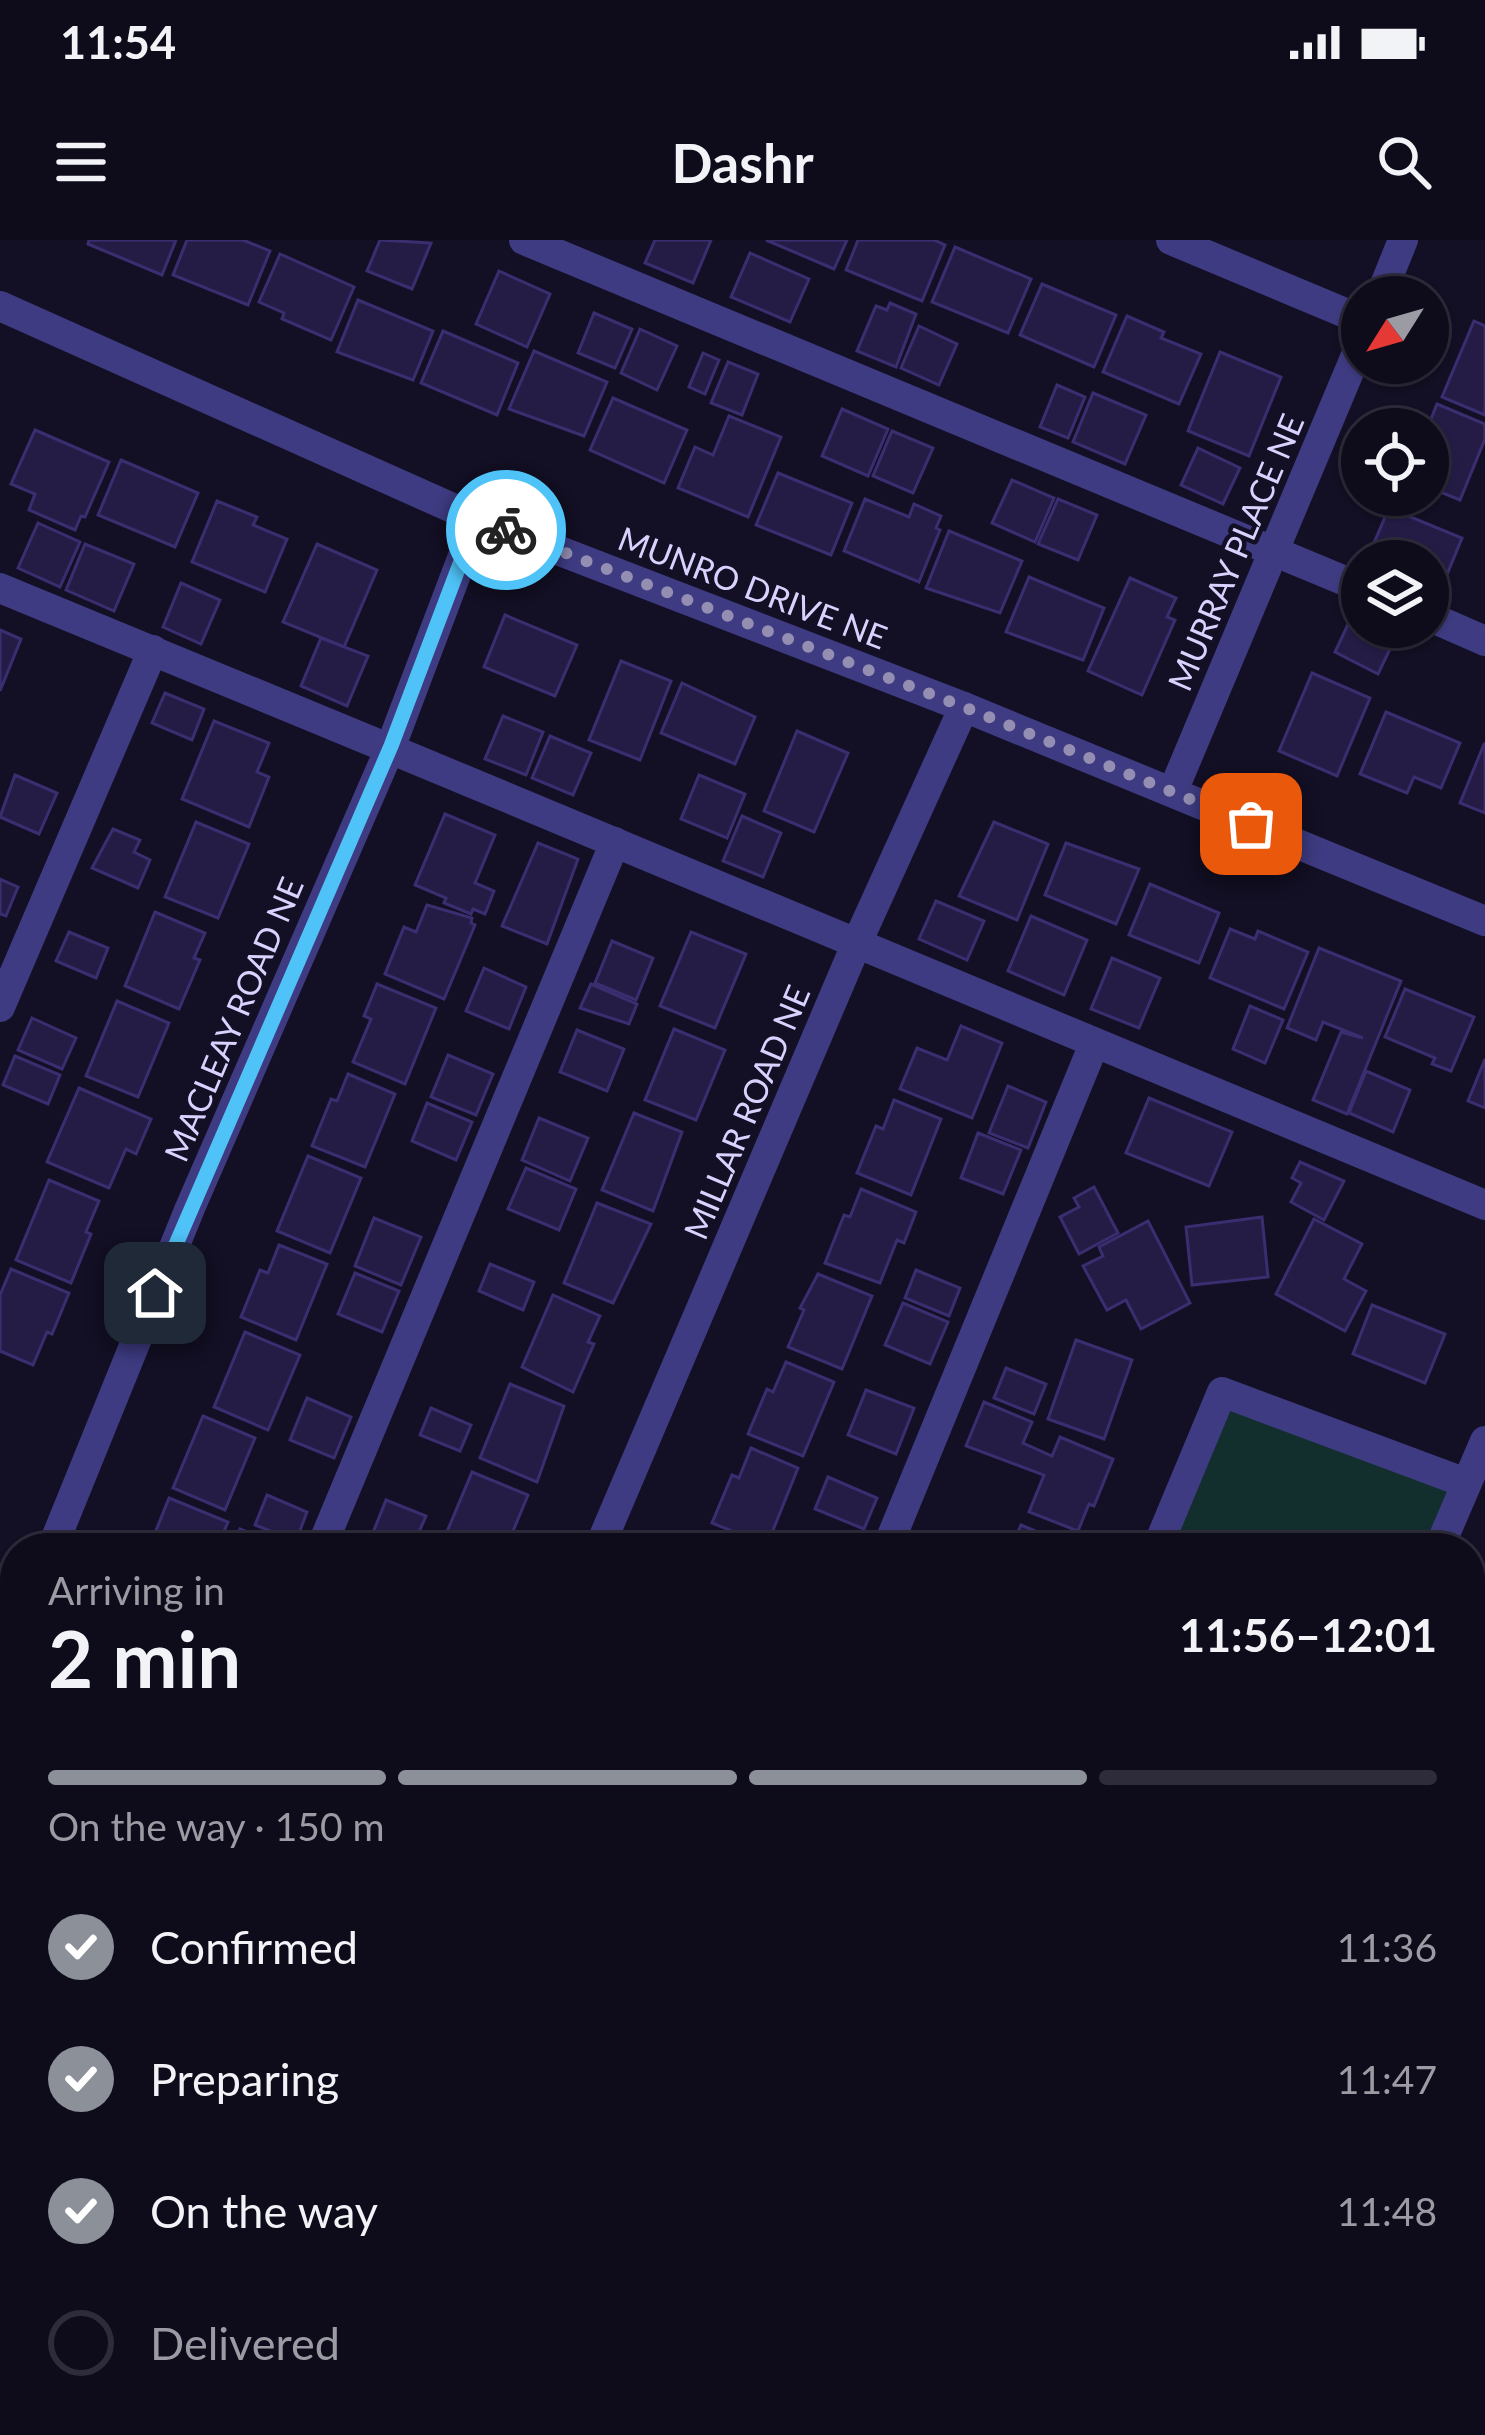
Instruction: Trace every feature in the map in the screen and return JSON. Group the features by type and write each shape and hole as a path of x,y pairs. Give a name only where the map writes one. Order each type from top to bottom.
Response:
{"street":[{"path":"524,240 1341,579"},
{"path":"1171,240 1341,311"},
{"path":"1388,276 1402,240"},
{"name":"MUNRO DRIVE NE","path":"3,318 477,519 964,707 1485,921"},
{"name":"MURRAY PLACE NE","path":"1173,791 1344,384"},
{"name":"MACLEAY ROAD NE","path":"58,1533 190,1208 391,746 477,519"},
{"path":"0,588 391,746 856,945 1485,1205"},
{"path":"1449,625 1485,641"},
{"path":"0,1006 153,650"},
{"name":"MILLAR ROAD NE","path":"605,1533 856,945 964,707"},
{"path":"328,1533 616,842"},
{"path":"893,1533 1094,1044"},
{"path":"1163,1533 1222,1391 1466,1484"},
{"path":"1445,1533 1485,1441"}],"green space":[{"path":"1222,1392 1466,1483 1445,1533 1163,1533"}],"building":[{"path":"89,240 176,240 162,275 88,244"},
{"path":"187,240 243,240 270,251 248,305 173,275"},
{"path":"380,240 431,243 412,289 367,271"},
{"path":"655,240 711,240 693,283 645,263"},
{"path":"766,240 847,240 834,269"},
{"path":"858,240 934,240 945,245 922,301 846,270"},
{"path":"955,247 1031,279 1008,333 932,302"},
{"path":"750,253 809,279 790,322 731,297"},
{"path":"280,254 354,287 331,340 282,319 284,313 259,302"},
{"path":"499,271 550,294 527,347 476,324"},
{"path":"1042,284 1116,315 1094,367 1020,335"},
{"path":"358,300 433,331 413,380 337,352"},
{"path":"890,303 916,314 896,367 857,351 876,306 887,310"},
{"path":"594,313 632,329 615,368 578,353"},
{"path":"1127,316 1164,332 1161,338 1201,354 1179,404 1103,372"},
{"path":"1474,321 1485,326 1485,415 1442,397"},
{"path":"919,326 957,344 939,385 901,368"},
{"path":"640,329 677,346 657,390 621,373"},
{"path":"443,331 518,363 497,415 421,383"},
{"path":"534,351 607,382 584,436 509,409"},
{"path":"1220,352 1281,377 1249,456 1188,431"},
{"path":"703,353 719,360 705,394 689,387"},
{"path":"728,362 758,374 742,415 711,403"},
{"path":"1057,385 1085,397 1068,438 1040,427"},
{"path":"1093,393 1146,415 1125,464 1073,442"},
{"path":"613,398 687,430 664,483 590,450"},
{"path":"842,409 888,429 868,476 822,456"},
{"path":"1449,409 1485,424 1485,439 1460,500 1449,496"},
{"path":"729,416 781,437 748,517 678,488 695,447 713,455"},
{"path":"35,430 109,462 75,530 29,510 35,494 11,484"},
{"path":"892,431 933,448 913,493 873,476"},
{"path":"1198,448 1240,468 1223,504 1181,485"},
{"path":"121,460 198,493 175,547 98,515"},
{"path":"778,473 852,503 831,555 756,525"},
{"path":"1012,480 1054,498 1035,542 992,523"},
{"path":"865,499 909,517 914,504 941,516 919,582 844,551"},
{"path":"1058,499 1097,515 1078,560 1038,544"},
{"path":"217,501 257,517 253,525 287,539 265,592 192,562"},
{"path":"1386,516 1408,516 1462,538 1449,570 1449,540 1375,540"},
{"path":"38,523 80,542 60,587 18,568"},
{"path":"949,531 1022,561 1000,613 926,588"},
{"path":"85,544 134,564 114,611 66,590"},
{"path":"317,544 377,570 344,647 283,622"},
{"path":"1029,577 1104,608 1083,660 1006,632"},
{"path":"1130,578 1176,598 1167,617 1175,620 1142,695 1088,671"},
{"path":"181,583 220,600 201,644 163,627"},
{"path":"505,615 577,645 555,696 484,667"},
{"path":"0,630 21,639 0,691"},
{"path":"321,638 368,656 347,706 301,686"},
{"path":"1341,639 1341,648 1391,648 1378,674 1335,652"},
{"path":"621,661 671,681 640,760 589,740"},
{"path":"1312,673 1370,698 1337,776 1279,751"},
{"path":"682,683 755,717 735,764 661,733"},
{"path":"165,693 204,709 192,740 152,723"},
{"path":"1386,712 1460,743 1441,788 1414,777 1407,793 1360,774"},
{"path":"503,716 543,732 526,775 485,759"},
{"path":"214,721 269,743 257,772 269,777 249,827 182,799"},
{"path":"797,731 848,753 814,832 764,811"},
{"path":"550,736 591,753 573,795 532,778"},
{"path":"1485,744 1485,813 1460,803"},
{"path":"15,775 57,793 39,834 0,817"},
{"path":"699,775 745,794 727,838 681,819"},
{"path":"445,814 495,835 475,883 494,891 485,914 473,909 471,914 444,903 446,898 415,885"},
{"path":"742,816 781,833 763,877 723,861"},
{"path":"196,822 249,844 218,918 165,897"},
{"path":"994,822 1048,844 1017,920 959,896"},
{"path":"113,829 140,840 134,852 150,860 138,888 92,868"},
{"path":"538,843 578,859 547,944 502,926"},
{"path":"1066,843 1139,869 1116,924 1045,895"},
{"path":"0,879 18,887 6,916 0,914"},
{"path":"1150,884 1219,913 1199,963 1129,935"},
{"path":"936,901 984,921 967,960 919,939"},
{"path":"427,905 472,918 475,925 444,999 385,974 404,927 416,932"},
{"path":"155,912 205,933 194,958 200,960 179,1009 125,986"},
{"path":"1031,916 1087,940 1064,995 1008,971"},
{"path":"1230,929 1255,939 1258,931 1308,952 1284,1009 1210,978"},
{"path":"69,932 108,948 96,978 56,961"},
{"path":"691,932 746,954 715,1028 660,1006"},
{"path":"612,941 653,958 636,1000 595,983"},
{"path":"1319,948 1401,981 1347,1114 1313,1100 1341,1032 1363,1038 1323,1022 1316,1040 1287,1028"},
{"path":"1112,958 1160,978 1139,1028 1091,1009"},
{"path":"484,968 526,987 509,1029 466,1011"},
{"path":"377,984 436,1008 405,1084 353,1062 371,1019 364,1016"},
{"path":"591,984 637,1004 629,1024 580,1008"},
{"path":"1405,989 1474,1017 1451,1071 1432,1064 1435,1058 1385,1037"},
{"path":"117,1001 169,1023 138,1097 86,1076"},
{"path":"1250,1006 1283,1020 1265,1063 1233,1049"},
{"path":"32,1018 76,1038 62,1069 18,1050"},
{"path":"961,1026 1002,1043 972,1118 900,1089 917,1048 947,1060"},
{"path":"674,1029 725,1050 696,1120 645,1100"},
{"path":"577,1030 624,1049 607,1091 560,1072"},
{"path":"448,1055 493,1074 476,1115 431,1097"},
{"path":"15,1056 60,1075 48,1104 3,1085"},
{"path":"1485,1059 1485,1108 1468,1101"},
{"path":"1366,1071 1410,1090 1393,1132 1349,1113"},
{"path":"348,1074 395,1094 365,1167 312,1146 331,1099 337,1101"},
{"path":"1008,1086 1046,1102 1028,1148 989,1133"},
{"path":"79,1088 151,1119 136,1154 126,1149 109,1188 47,1162"},
{"path":"1149,1098 1232,1132 1209,1186 1126,1153"},
{"path":"894,1100 941,1119 911,1195 857,1173 876,1126 883,1129"},
{"path":"427,1103 472,1122 456,1160 412,1141"},
{"path":"634,1113 682,1132 653,1211 602,1190"},
{"path":"539,1118 588,1138 570,1181 522,1160"},
{"path":"978,1133 1021,1150 1003,1194 961,1178"},
{"path":"308,1156 361,1178 330,1253 277,1231"},
{"path":"1300,1162 1344,1181 1324,1220 1291,1202 1301,1183 1292,1178"},
{"path":"526,1168 576,1189 559,1230 508,1209"},
{"path":"49,1180 99,1201 71,1283 16,1260"},
{"path":"1094,1187 1118,1233 1079,1254 1060,1217 1079,1207 1074,1198"},
{"path":"861,1189 916,1212 904,1243 897,1240 880,1283 825,1263 844,1215 850,1217"},
{"path":"597,1203 651,1224 613,1303 564,1283"},
{"path":"1262,1217 1268,1277 1192,1285 1186,1227"},
{"path":"374,1218 421,1237 401,1285 355,1266"},
{"path":"1314,1219 1362,1244 1344,1279 1366,1291 1345,1331 1276,1294"},
{"path":"1148,1221 1190,1303 1141,1329 1126,1300 1107,1310 1083,1266 1103,1256 1099,1247"},
{"path":"279,1245 327,1264 296,1340 241,1317 260,1270 268,1273"},
{"path":"490,1264 534,1282 523,1310 479,1291"},
{"path":"11,1269 69,1293 33,1365 0,1351 0,1295"},
{"path":"916,1270 960,1288 949,1316 905,1298"},
{"path":"355,1273 399,1291 382,1332 338,1314"},
{"path":"818,1274 872,1296 842,1369 788,1347 804,1310 800,1308"},
{"path":"553,1295 600,1316 588,1342 594,1344 573,1392 522,1367"},
{"path":"903,1303 948,1322 930,1364 885,1345"},
{"path":"1372,1305 1445,1334 1425,1383 1353,1354"},
{"path":"245,1332 300,1355 268,1430 214,1407"},
{"path":"1076,1340 1132,1360 1104,1439 1048,1419"},
{"path":"786,1362 834,1382 803,1456 748,1434 767,1389 773,1392"},
{"path":"1006,1368 1046,1384 1034,1414 994,1398"},
{"path":"510,1384 564,1406 537,1482 480,1458"},
{"path":"866,1390 914,1408 896,1454 848,1435"},
{"path":"307,1398 351,1417 334,1458 290,1440"},
{"path":"984,1402 1032,1422 1023,1443 1052,1456 1060,1437 1113,1459 1078,1531 1029,1512 1044,1475 966,1446"},
{"path":"431,1408 471,1425 460,1451 420,1435"},
{"path":"203,1416 255,1438 225,1510 173,1488"},
{"path":"751,1448 798,1468 772,1533 737,1533 712,1523 732,1475 739,1478"},
{"path":"472,1472 528,1495 512,1533 446,1533"},
{"path":"828,1477 877,1498 864,1529 815,1509"},
{"path":"267,1495 307,1512 299,1533 276,1533 255,1525"},
{"path":"169,1498 228,1522 223,1533 155,1533"},
{"path":"386,1500 426,1516 419,1533 373,1533"},
{"path":"1021,1525 1040,1533 1018,1533"}],"way so far":[{"path":"506,530 1251,824"}],"route":[{"path":"155,1293 391,746 477,519 506,530"}]}
